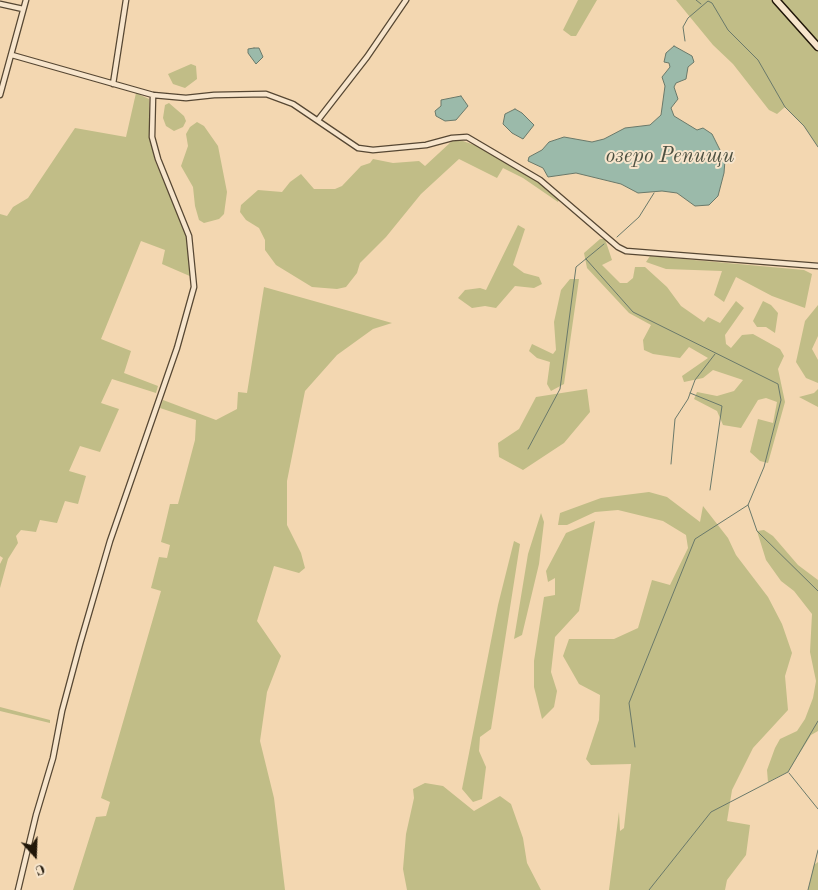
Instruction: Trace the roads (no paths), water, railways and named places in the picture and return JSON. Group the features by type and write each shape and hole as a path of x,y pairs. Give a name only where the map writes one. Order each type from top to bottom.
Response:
{"main road":[{"path":"776,0 818,47"}],"street":[{"path":"0,95 26,0"},
{"path":"113,84 126,0"},
{"path":"318,120 367,58 406,0"},
{"path":"0,4 23,9"},
{"path":"12,55 153,95 186,98 214,95 266,94 285,100 358,148 373,150 426,145 452,138 467,137 540,180 618,248 626,251 818,266"},
{"path":"18,890 36,815 53,758 62,711 110,541 176,348 194,287 189,236 158,159 152,137 153,95"}],"water":[{"name":"озеро Репищи","path":"674,46 692,56 694,62 688,67 686,79 676,83 674,87 678,99 671,108 674,116 697,130 703,128 712,134 725,160 718,196 709,205 695,206 677,193 662,191 638,193 621,184 576,173 548,177 543,168 528,161 529,157 542,150 549,142 564,137 592,142 604,139 625,128 650,125 661,115 665,86 662,77 670,67 669,63 664,62 666,53"},
{"path":"259,48 263,57 256,64 248,53 248,49"},
{"path":"461,96 468,106 456,120 445,121 436,116 435,111 441,106 441,100"},
{"path":"515,109 534,125 523,139 512,133 503,124 505,114"}],"waterway":[{"path":"696,0 701,4"},
{"path":"685,41 683,27 688,18 708,1 712,3 728,30 758,60 785,107 804,126 818,147"},
{"path":"617,237 639,217 654,193"},
{"path":"528,449 560,389 576,267 604,244"},
{"path":"586,259 633,312 778,384 781,400 764,467 748,505 757,531 818,591"},
{"path":"671,464 675,419 688,399 695,380 715,354"},
{"path":"690,393 722,406 710,490"},
{"path":"635,747 629,703 695,539 748,505"},
{"path":"649,890 711,812 788,772 818,721"},
{"path":"789,773 818,809"},
{"path":"808,890 818,850"}]}
